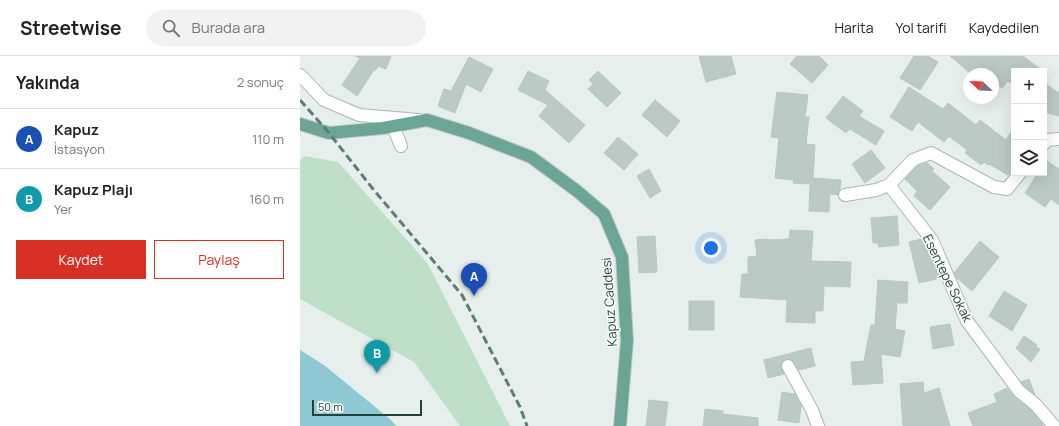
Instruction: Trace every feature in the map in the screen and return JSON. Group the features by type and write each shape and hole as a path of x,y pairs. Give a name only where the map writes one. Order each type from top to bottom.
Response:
{"main road":[{"path":"300,124 329,133 383,128 427,120"},
{"name":"Kapuz Caddesi","path":"427,120 469,133 531,157 577,191 604,214 622,257 627,341 620,426"}],"street":[{"path":"300,75 324,100 359,115 427,120"},
{"path":"393,126 400,146"},
{"path":"1047,140 1059,139"},
{"path":"845,195 876,190 889,185 913,160 931,153 994,187 1007,189 1018,176"},
{"name":"Esentepe Sokak","path":"889,185 932,240 967,322 1019,391 1036,405 1054,426"},
{"path":"788,366 812,410 818,426"}],"green space":[{"path":"305,156 338,162 428,264 510,426 460,426 414,362 300,299 300,160"}],"water":[{"path":"300,350 324,365 391,420 396,426 300,426"}],"building":[{"path":"355,56 391,56 386,69 378,66 357,96 342,85 360,58"},
{"path":"699,56 731,56 736,74 706,82"},
{"path":"797,56 819,56 828,65 812,83 790,64"},
{"path":"914,56 928,56 938,62 920,90 900,78"},
{"path":"950,56 1023,56 1039,68 1011,68 1011,83 1008,81 1002,88 999,86 999,68 964,68"},
{"path":"469,57 493,69 481,92 466,84 455,113 438,106 444,89 451,91"},
{"path":"528,71 549,81 545,90 585,125 569,143 539,116 548,105 518,90"},
{"path":"598,71 621,93 607,107 588,89 593,84 589,80"},
{"path":"1047,85 1059,93 1059,116 1047,113"},
{"path":"909,87 943,109 948,103 976,125 980,120 1006,140 1011,132 1011,172 1008,175 984,162 981,165 965,153 967,150 949,136 944,142 918,122 912,131 890,117"},
{"path":"777,92 808,95 805,117 809,117 806,144 815,145 813,178 841,180 838,195 830,194 829,212 809,211 810,184 793,183 794,180 775,178 779,138 771,137"},
{"path":"843,96 863,111 859,116 884,131 876,145 850,129 846,133 826,118"},
{"path":"655,100 680,121 667,137 642,115"},
{"path":"618,137 638,154 624,170 604,153"},
{"path":"871,150 885,168 865,183 852,164"},
{"path":"1047,161 1059,169 1059,205 1051,199 1045,207 1025,193 1036,176 1047,176"},
{"path":"927,163 934,169 932,171 950,187 930,210 914,196 917,191 905,179 917,166"},
{"path":"649,169 661,191 650,198 637,176"},
{"path":"897,216 899,245 879,247 878,243 873,243 871,218"},
{"path":"790,230 813,231 811,261 851,262 850,287 824,286 823,311 815,311 815,323 786,322 787,300 740,297 742,274 748,274 748,257 757,256 755,240 789,239"},
{"path":"655,236 657,272 639,273 637,237"},
{"path":"921,239 926,244 940,278 919,283 909,242"},
{"path":"980,241 999,257 972,291 957,278 954,273"},
{"path":"878,280 908,282 907,303 897,303 895,329 905,331 900,357 881,354 883,383 853,385 851,362 864,361 871,325 875,325"},
{"path":"1004,291 1027,305 1012,331 989,316"},
{"path":"689,301 714,301 714,330 689,330"},
{"path":"950,324 954,345 933,349 930,327"},
{"path":"1024,336 1037,345 1036,347 1040,349 1031,362 1016,348"},
{"path":"811,348 815,366 799,370 792,360 785,359 781,365 784,374 768,378 764,360"},
{"path":"1029,379 1035,395 1021,382"},
{"path":"923,382 924,393 939,388 950,426 903,426 900,384"},
{"path":"1007,388 1014,397 1031,410 1043,426 973,426 968,413 997,402 994,394"},
{"path":"782,392 795,394 801,406 799,423 778,420"},
{"path":"649,400 668,402 665,426 646,426"},
{"path":"705,409 723,411 723,414 758,418 758,426 703,426"}],"railway":[{"path":"300,100 329,133 373,189 462,295 520,407 527,426"}],"place":[{"name":"Kapuz","path":"474,296"},
{"name":"Kapuz Plajı","path":"377,373"}]}
